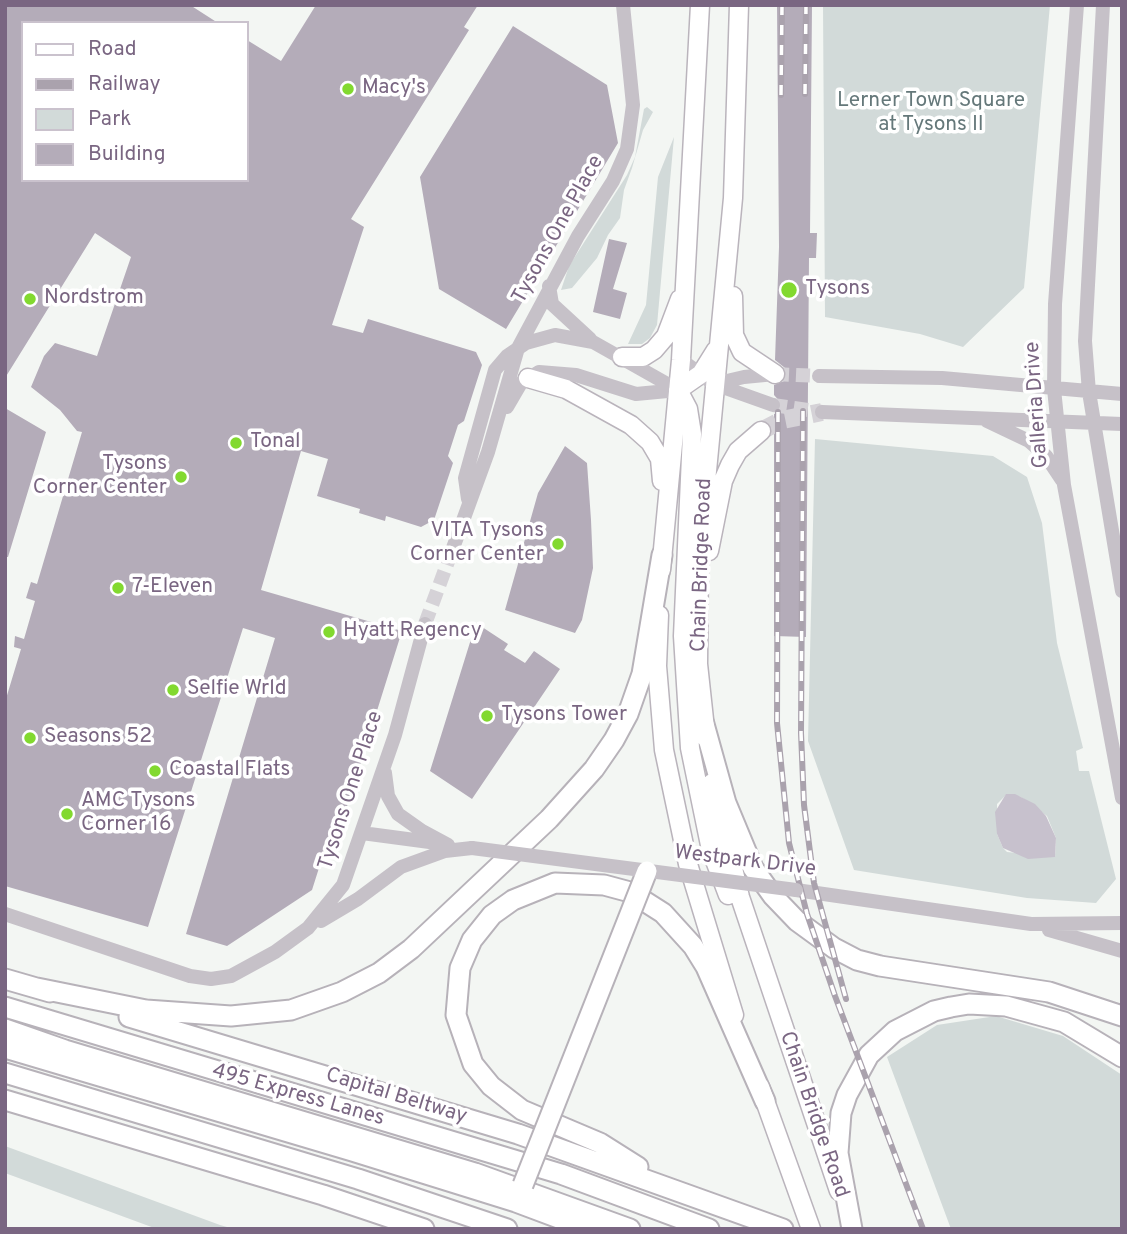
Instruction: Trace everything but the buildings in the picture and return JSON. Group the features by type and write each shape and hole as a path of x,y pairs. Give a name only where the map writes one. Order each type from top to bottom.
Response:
{"highway":[{"path":"37,988 146,1010 231,1016 291,1010 342,992 379,973 411,949 550,819 594,769 614,740 628,714 642,674 662,555"},
{"path":"704,723 726,803 753,868 773,896 797,921 834,948 857,960 880,966 1049,992 1122,1016"},
{"path":"520,1192 647,871"},
{"path":"662,1183 600,1143 522,1110 491,1086 473,1064 456,1015 457,988 460,968 472,940 492,915 522,895 555,883 604,885 647,901 678,928 706,967 765,1101"},
{"name":"Capital Beltway","path":"5,979 478,1122 662,1183 781,1228"},
{"path":"852,1229 838,1153 841,1112 847,1094 869,1055 895,1031 934,1011 951,1007 969,1004 1006,1006 1063,1022 1122,1057"},
{"name":"495 Express Lanes","path":"5,1007 561,1174 709,1229"},
{"path":"5,1029 630,1229"},
{"path":"5,1048 520,1192 588,1229"},
{"path":"5,1073 358,1179 507,1229"},
{"path":"5,1100 323,1195 425,1229"},
{"path":"323,1195 390,1229"}],"main road":[{"name":"Chain Bridge Road","path":"700,5 681,360 662,555 657,666 664,750 688,864 738,1027 811,1229"},
{"name":"Chain Bridge Road","path":"739,5 733,198 718,346 707,379 697,610 704,723 723,833 750,929 852,1229"},
{"path":"733,198 734,335 742,352 775,374"},
{"path":"622,357 643,357 654,350 666,336 686,283"},
{"path":"528,378 546,381 593,402 631,425 650,442 660,459 665,521"},
{"path":"707,379 678,390 688,409 693,457 683,636 690,748 711,850 728,897 750,929"},
{"path":"673,436 707,379"},
{"path":"697,610 723,481 738,451 761,431"}],"street":[{"name":"Galleria Drive","path":"1077,5 1054,315 1054,389 1064,485 1122,798"},
{"path":"1103,5 1085,341 1089,392 1122,592"},
{"name":"Tysons One Place","path":"453,548 468,499 488,452 518,348 549,286 613,181 627,149 633,105 631,61 621,8"},
{"path":"549,286 552,304 593,342 678,390"},
{"path":"518,348 536,339 555,335 593,342"},
{"name":"Tysons One Place","path":"468,499 465,478 495,370 518,348"},
{"path":"681,360 707,379 773,405"},
{"path":"488,452 511,398 528,378 539,372 555,371 636,394 678,390"},
{"path":"707,379 775,374"},
{"path":"819,376 942,379 1122,394"},
{"path":"822,412 1122,424"},
{"path":"976,417 1029,441 1046,456 1064,485"},
{"name":"Tysons One Place","path":"5,914 159,967 211,979 231,976 248,968 308,928 344,885 384,765 425,624"},
{"path":"384,765 388,796 398,814 448,845"},
{"name":"Westpark Drive","path":"362,833 1031,924 1122,923"},
{"path":"308,928 358,899 401,867 445,851 472,848"},
{"path":"1103,925 1122,912"},
{"path":"1031,924 1122,951"}],"green space":[{"name":"Lerner Town Square at Tysons II","path":"823,5 1050,5 1024,288 963,347 920,334 825,317"},
{"path":"647,107 653,112 643,130 632,168 624,190 620,218 597,258 572,288 561,290 569,266 627,175 635,157 644,109"},
{"path":"674,137 657,325 650,338 642,344 628,344 646,305 658,177"},
{"path":"815,439 993,456 1027,477 1042,523 1057,643 1083,748 1076,751 1079,771 1089,771 1116,879 1096,903 1027,898 854,870 808,741","holes":["1007,794 1021,797 1047,816 1056,838 1055,857 1007,852 1003,848 997,834 997,804"]},
{"path":"996,1016 1063,1036 1122,1075 1122,1229 951,1229 887,1057 937,1025"},
{"path":"5,1146 234,1229 157,1229 5,1173"}],"shaded area":[{"path":"1006,794 1015,794 1035,804 1046,816 1056,838 1055,857 1028,859 1003,848 997,834 995,812"}],"tunnel":[{"path":"775,374 819,376"},
{"path":"773,405 822,412"},
{"path":"761,431 782,420 822,412"},
{"path":"425,624 453,548"}],"railway":[{"path":"781,95 782,5"},
{"path":"805,94 806,5"},
{"path":"803,411 801,733 804,805 814,883 846,999"},
{"path":"778,412 777,723 789,843 807,914 835,996 923,1229"}],"place":[{"name":"Macy's","path":"348,89"},
{"name":"Tysons","path":"789,290"},
{"name":"Nordstrom","path":"30,299"},
{"name":"Tonal","path":"236,443"},
{"name":"Tysons Corner Center","path":"181,477"},
{"name":"VITA Tysons Corner Center","path":"558,544"},
{"name":"7-Eleven","path":"118,588"},
{"name":"Hyatt Regency","path":"329,632"},
{"name":"Selfie Wrld","path":"173,690"},
{"name":"Tysons Tower","path":"487,716"},
{"name":"Seasons 52","path":"30,738"},
{"name":"Coastal Flats","path":"155,771"},
{"name":"AMC Tysons Corner 16","path":"67,814"}]}
